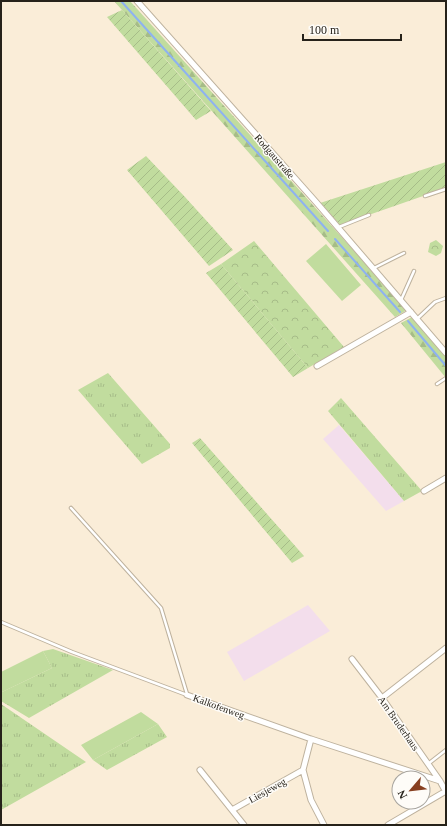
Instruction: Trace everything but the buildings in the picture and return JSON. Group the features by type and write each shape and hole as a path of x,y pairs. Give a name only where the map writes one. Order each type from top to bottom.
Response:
{"street":[{"name":"Rodgaustraße","path":"137,1 339,228 446,353"},
{"path":"317,366 411,312"},
{"path":"424,490 446,478"},
{"path":"382,698 446,648"},
{"name":"Am Bruderhaus","path":"352,659 382,698 445,789"},
{"name":"Kalkofenweg","path":"187,695 311,739 440,781"},
{"path":"311,739 303,770 311,800 324,825"},
{"path":"200,770 244,825"},
{"name":"Liesjeweg","path":"232,810 303,770"},
{"path":"388,825 445,789"}],"lane":[{"path":"424,196 446,189"},
{"path":"339,228 369,216"},
{"path":"374,268 404,253"},
{"path":"401,300 414,271"},
{"path":"417,318 435,302 446,298"},
{"path":"437,384 446,378"},
{"path":"71,508 161,608 187,695"},
{"name":"Kalkofenweg","path":"1,622 72,652 187,695"},
{"path":"428,764 446,750"}],"shaded area":[{"path":"339,425 404,501 386,511 323,439"},
{"path":"308,605 330,631 244,681 227,652"}],"green space":[{"path":"114,1 130,1 407,310 395,317"},
{"path":"122,10 211,111 196,120 107,17"},
{"path":"146,156 233,250 209,266 127,170"},
{"path":"446,162 446,188 340,225 320,203"},
{"path":"436,240 443,246 441,253 436,256 428,252 430,243"},
{"path":"254,241 344,347 308,368 221,264"},
{"path":"326,244 361,285 342,301 306,261"},
{"path":"221,264 308,368 293,377 206,273"},
{"path":"412,317 446,357 446,378 401,323"},
{"path":"108,373 170,444 170,448 142,464 78,390"},
{"path":"341,398 422,491 404,501 328,411"},
{"path":"200,438 304,556 292,563 192,443"},
{"path":"53,649 113,670 29,718 1,701 1,690 2,692 52,668 43,651"},
{"path":"43,651 52,668 2,692 1,672"},
{"path":"1,704 86,762 1,810"},
{"path":"141,712 158,724 93,760 81,745"},
{"path":"158,724 167,737 107,770 93,760"}],"waterway":[{"path":"121,1 328,231"},
{"path":"335,239 400,312"},
{"path":"408,321 446,366"}]}
